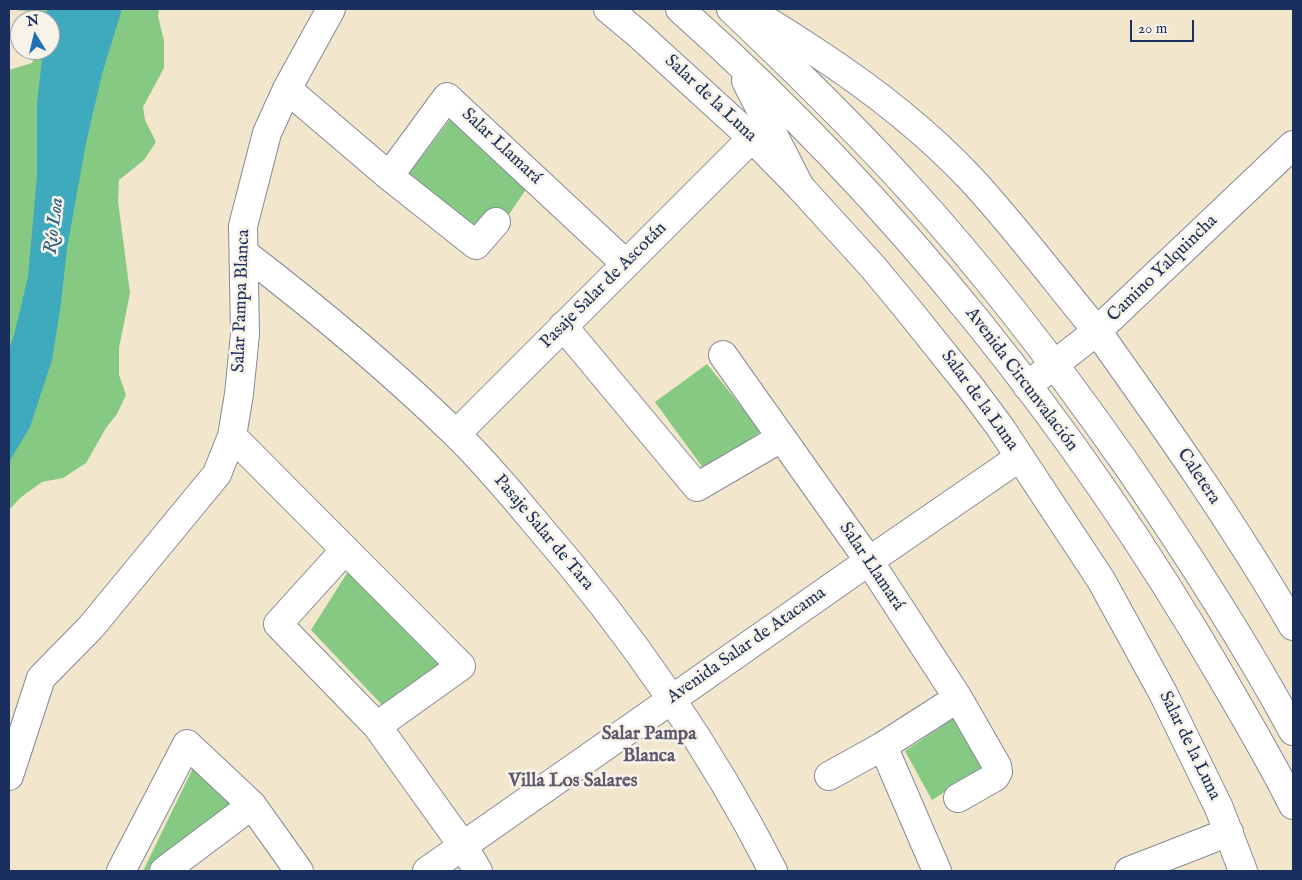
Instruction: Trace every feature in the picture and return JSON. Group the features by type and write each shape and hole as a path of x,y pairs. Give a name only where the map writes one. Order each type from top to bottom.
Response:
{"main road":[{"name":"Salar Pampa Blanca","path":"9,776 41,678 91,627 217,474 232,436 239,394 245,334 243,226 267,134 287,89 331,9"},
{"name":"Salar de la Luna","path":"608,9 752,138 800,187 906,306 1000,427 1101,580 1163,693 1219,808 1243,871"},
{"name":"Avenida Circunvalación","path":"680,9 724,48 823,148 897,227 967,309 1027,386 1076,451 1183,611 1252,728 1293,805"},
{"name":"Avenida Circunvalación","path":"731,9 854,129 907,186 983,274 1055,364 1197,569 1235,629 1293,731"},
{"name":"Caletera","path":"746,9 801,42 871,90 943,151 997,208 1097,331 1210,493 1293,626"},
{"path":"724,48 741,72 755,97 800,187"},
{"path":"287,89 389,176 476,245 496,222"},
{"name":"Salar Llamará","path":"389,176 447,97 626,264"},
{"name":"Pasaje Salar de Ascotán","path":"456,434 752,138"},
{"name":"Camino Yalquincha","path":"1027,386 1097,331 1293,144"},
{"name":"Pasaje Salar de Tara","path":"244,253 345,333 402,382 456,434 556,546 635,647 672,699 734,800 773,871"},
{"path":"563,326 697,487 781,438"},
{"name":"Salar Llamará","path":"723,355 869,561 958,698 997,766 998,772 995,777 958,798"},
{"path":"232,436 461,666 377,726"},
{"name":"Avenida Salar de Atacama","path":"427,871 1020,457"},
{"path":"345,550 278,624 377,726 463,846 478,871"},
{"path":"829,776 883,746 958,698"},
{"path":"121,871 187,744 252,805 300,871"},
{"path":"883,746 937,871"},
{"path":"164,871 252,805"},
{"path":"1129,871 1229,832"}],"green space":[{"path":"159,9 158,16 164,41 164,68 143,107 145,120 156,142 144,160 119,180 118,201 130,293 119,348 119,375 126,395 117,414 106,428 86,463 63,478 42,482 20,498 9,510 9,70 32,63 33,60 60,60 60,10 15,10"},
{"path":"451,118 529,185 508,216 495,207 475,231 408,175"},
{"path":"707,364 761,431 706,472 655,402"},
{"path":"349,570 445,665 384,707 311,630"},
{"path":"954,718 985,767 932,800 905,751"},
{"path":"195,764 237,805 150,871 143,871"}],"water":[{"name":"Río Loa","path":"122,9 102,74 86,143 67,248 52,360 30,427 9,462 9,350 28,277 37,175 37,104 42,60 60,60 60,10 47,10"}],"district":[{"name":"Salar Pampa Blanca","path":"649,746"},
{"name":"Villa Los Salares","path":"573,782"}]}
